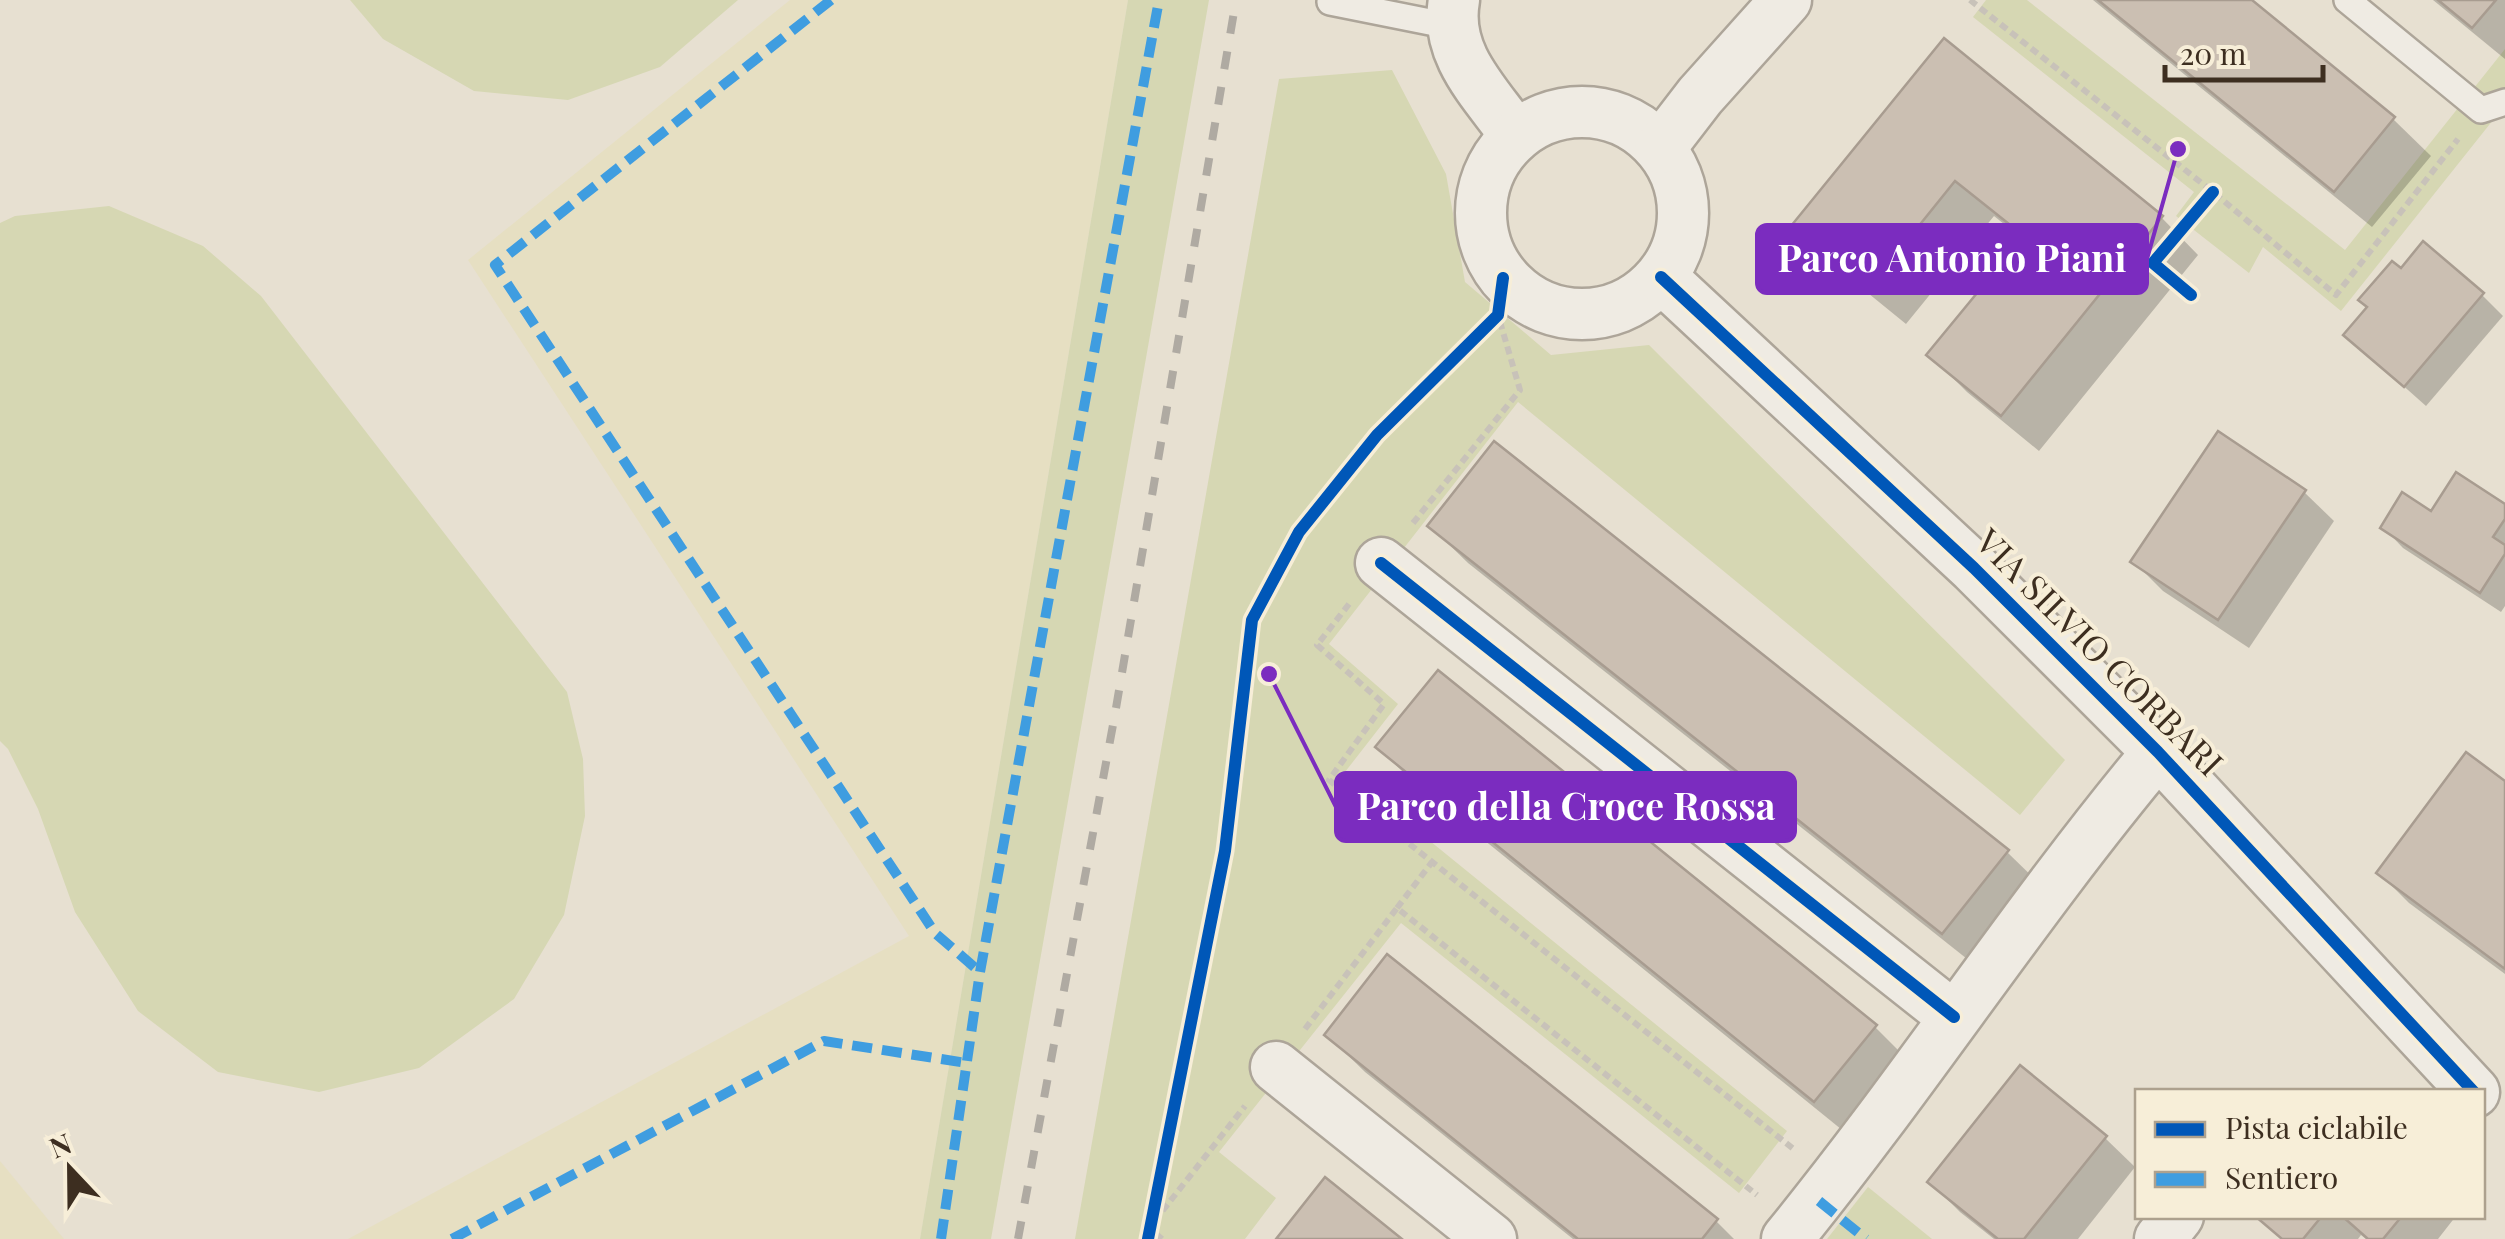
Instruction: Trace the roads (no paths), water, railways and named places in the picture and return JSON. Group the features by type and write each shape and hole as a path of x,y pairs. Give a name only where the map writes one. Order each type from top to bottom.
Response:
{"street":[{"path":"1660,148 1700,96 1786,0"},
{"path":"1452,13 1461,60 1516,136"},
{"path":"1575,112 1607,115 1636,128 1660,148 1676,172 1683,198 1683,226 1676,253 1661,277 1639,297 1612,310 1582,314 1553,310 1525,298 1503,278 1487,250 1481,220 1483,188 1495,160 1516,136 1543,119 1575,112"},
{"name":"VIA SILVIO CORBARI","path":"1661,277 1974,568 2158,752 2471,1089"},
{"path":"1381,564 1954,1018"},
{"name":"VIA SILVIO CORBARI","path":"1792,1233 2158,752"},
{"path":"1276,1067 1491,1239"},
{"path":"2485,1103 2505,1124"},
{"path":"2160,1239 2176,1219"}],"lane":[{"path":"2346,0 2493,106"},
{"path":"1330,2 1452,13"}],"railway":[{"path":"1018,1239 1115,714 1236,0"}],"place":[{"name":"Parco Antonio Piani","path":"2178,149"},
{"name":"Parco della Croce Rossa","path":"1269,674"}]}
